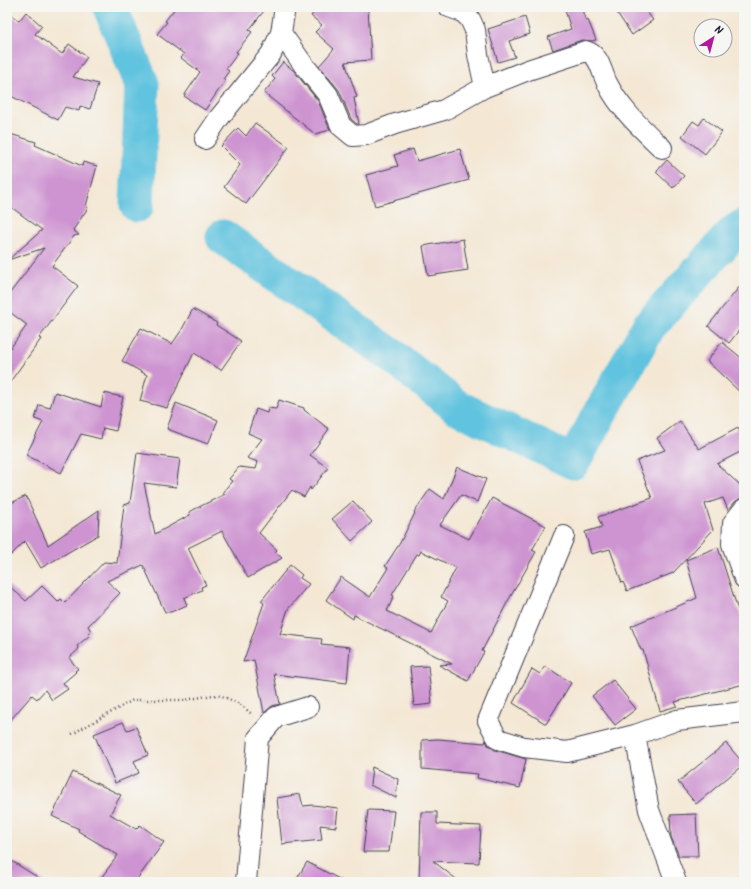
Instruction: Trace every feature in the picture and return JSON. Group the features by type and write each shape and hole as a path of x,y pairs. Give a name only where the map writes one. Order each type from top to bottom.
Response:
{"street":[{"path":"205,139 219,118 271,54 281,33 285,7"},
{"path":"449,7 463,12 470,19 475,30 478,55 485,87"},
{"path":"281,33 328,95 341,126 353,136 366,135 395,124 444,110 485,87 528,70 586,51 592,52 598,62 606,82 626,112 662,148"},
{"path":"744,509 733,523 732,544 744,578"},
{"path":"564,536 488,722 498,739 524,747 568,752 635,735 676,720 744,712"},
{"path":"246,882 258,738 276,717 308,707"},
{"path":"635,735 648,810 676,882"}],"path":[{"path":"72,734 133,700 185,700 213,695 222,696 240,704 267,727"}],"building":[{"path":"176,7 267,7 249,30 252,32 236,52 238,53 226,69 229,71 223,79 225,81 205,110 184,96 200,72 181,58 184,54 157,34 167,22 165,21"},
{"path":"318,7 368,7 371,60 345,62 357,97 354,98 359,124 351,119 339,90 319,66 334,49 315,32 322,25 311,16"},
{"path":"564,7 581,7 586,21 588,20 596,40 582,40 553,50 548,37 571,29"},
{"path":"613,7 643,7 653,20 632,35"},
{"path":"7,12 19,21 26,12 42,26 35,34 62,54 69,44 87,57 73,77 98,84 90,109 80,106 79,111 65,107 58,120 7,94"},
{"path":"525,17 530,34 509,41 515,57 498,62 488,29"},
{"path":"283,62 294,71 318,101 330,130 315,134 264,93 275,79 272,76"},
{"path":"704,118 722,132 705,154 682,136 693,121 699,125"},
{"path":"255,123 289,147 246,204 224,187 240,165 221,146 238,128 246,136"},
{"path":"7,133 36,142 35,145 82,166 83,162 97,166 86,206 88,208 73,230 79,235 74,236 52,266 78,286 39,338 41,339 7,386 7,353 27,325 7,310 7,297 44,248 8,260 42,230 7,204"},
{"path":"413,149 417,161 460,149 469,180 375,206 366,175 398,166 394,155"},
{"path":"667,160 684,176 673,188 656,172"},
{"path":"463,239 468,270 428,276 423,246"},
{"path":"744,281 744,324 729,343 708,326"},
{"path":"193,309 217,323 216,325 241,341 221,370 194,353 167,408 140,401 147,375 122,361 141,328 172,344"},
{"path":"722,342 744,360 744,396 707,361"},
{"path":"55,392 101,407 104,393 123,397 116,431 103,428 101,439 81,434 61,473 26,455 43,422 35,419 39,405 50,408"},
{"path":"279,400 304,408 304,410 329,429 310,455 328,468 311,490 310,487 304,497 292,490 259,533 277,550 275,552 282,558 248,578 222,531 188,548 206,585 201,587 202,590 184,598 187,605 171,612 165,612 143,565 107,581 120,593 88,626 91,631 88,633 90,635 77,646 79,649 69,658 78,669 63,683 68,689 52,700 45,690 37,699 32,695 7,724 7,584 26,601 42,586 58,602 61,599 65,603 104,562 117,563 124,505 130,503 137,453 180,459 176,487 144,483 155,534 190,515 189,512 225,494 222,493 232,481 229,479 239,467 256,469 258,462 247,458 262,439 248,433 256,409 267,413 268,408 276,409"},
{"path":"176,403 218,420 208,444 167,429"},
{"path":"680,421 699,449 738,428 744,439 744,450 717,464 744,489 744,496 735,502 728,510 723,498 705,504 713,530 673,573 627,591 623,582 622,583 610,549 591,554 585,532 602,527 598,517 652,498 637,461 665,450 657,438"},
{"path":"457,467 486,479 477,502 461,495 440,525 469,539 492,498 546,526 532,550 536,552 508,601 482,651 484,652 468,681 439,665 452,664 354,615 353,619 326,600 341,577 370,597 388,568 385,566 400,543 415,513 414,512 430,489 444,499","holes":["421,551 456,568 441,597 448,601 431,633 387,611 394,596 392,595 417,554 419,555"]},
{"path":"26,496 48,545 99,510 98,535 41,568 25,541 7,559 7,505"},
{"path":"353,501 372,522 352,541 332,519"},
{"path":"718,547 737,607 744,622 744,684 675,702 677,706 660,711 643,650 641,650 631,626 697,598 686,560"},
{"path":"290,565 302,575 300,578 309,584 288,609 280,634 322,639 321,644 350,647 347,683 274,674 280,704 272,706 264,713 254,660 243,662 264,603 261,601"},
{"path":"428,666 432,704 414,706 410,667"},
{"path":"545,666 571,683 546,724 513,703 532,669 540,674"},
{"path":"613,680 636,709 615,725 592,696"},
{"path":"123,722 127,730 136,727 148,755 134,761 139,773 115,783 94,734"},
{"path":"438,739 485,743 486,740 488,745 495,750 526,759 520,788 477,778 478,774 422,769 422,740"},
{"path":"726,743 744,764 696,804 678,782"},
{"path":"372,767 398,779 396,798 370,785"},
{"path":"73,772 121,795 110,814 136,829 140,825 164,842 135,882 98,882 118,855 78,831 79,829 52,816"},
{"path":"300,794 303,806 313,805 338,808 336,827 320,825 322,840 282,844 277,798"},
{"path":"368,810 394,811 389,852 363,852"},
{"path":"421,812 437,812 437,824 481,826 479,863 433,861 460,882 419,882"},
{"path":"696,814 698,856 679,856 671,837 670,815"},
{"path":"7,858 45,882 7,882"},
{"path":"307,862 345,882 295,882"}],"waterway":[{"path":"110,7 142,84 137,205"},
{"path":"223,237 391,355 457,407 573,462 649,326 734,232 744,226"}]}
